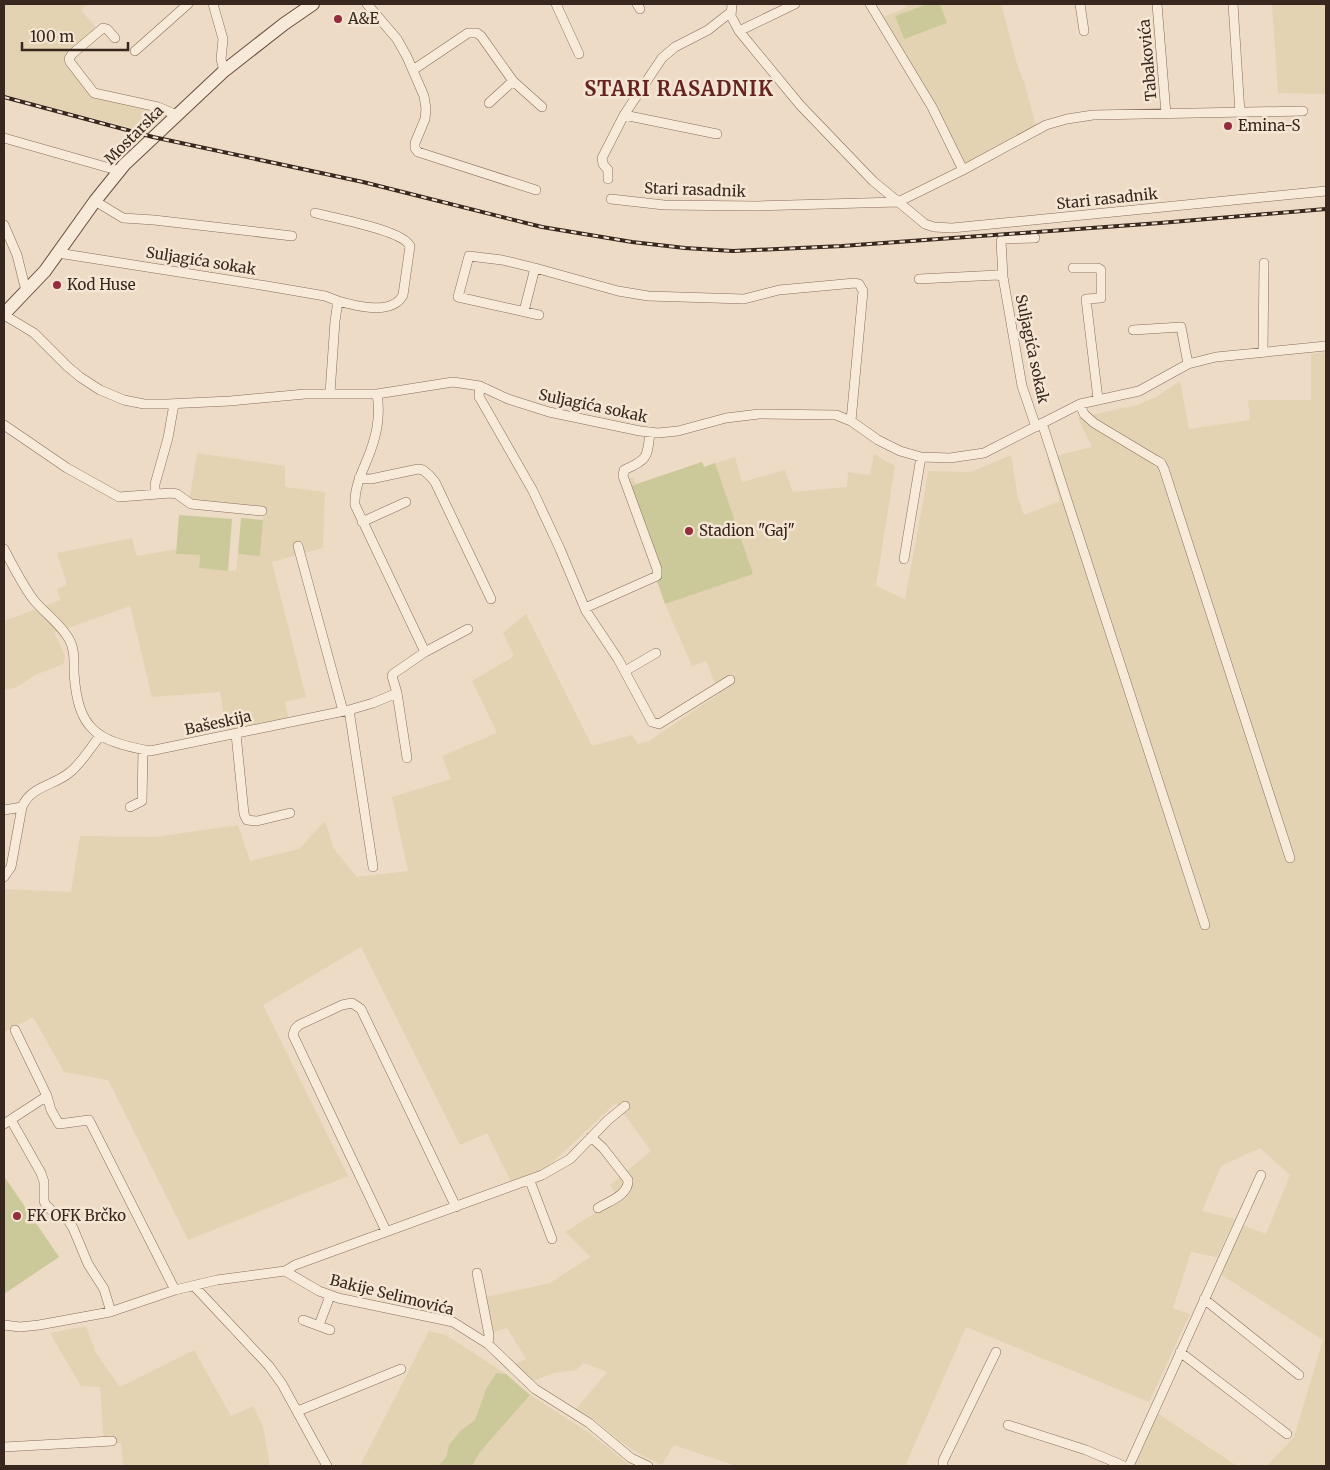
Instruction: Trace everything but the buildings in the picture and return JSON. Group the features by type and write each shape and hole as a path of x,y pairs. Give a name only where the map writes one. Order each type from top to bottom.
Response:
{"main road":[{"name":"Mostarska","path":"4,315 58,253 120,170 224,71 313,4"}],"street":[{"path":"135,51 188,4"},
{"path":"213,4 223,39 221,60 224,71"},
{"path":"367,4 397,39 413,70 426,102 425,119 415,143 415,148 418,152 536,190"},
{"path":"556,4 579,54"},
{"path":"739,31 794,4"},
{"path":"870,4 932,107 963,170"},
{"path":"1080,4 1084,31"},
{"name":"Tabakovića","path":"1157,4 1166,114"},
{"path":"1233,4 1240,113"},
{"name":"Stari rasadnik","path":"608,179 608,170 603,164 602,158 624,115 662,58 675,47 708,30 731,8 739,31 800,105 873,181 924,224 934,227 952,228 1326,191"},
{"path":"115,38 107,29 103,28 72,54 69,59 89,88 94,93 158,107 177,115"},
{"path":"413,70 464,36 473,33 481,36 513,81 542,107"},
{"path":"489,103 513,81"},
{"name":"Stari rasadnik","path":"611,199 664,205 777,206 898,202 963,170 1038,128 1067,119 1093,115 1303,111"},
{"path":"624,115 717,134"},
{"path":"4,138 120,170"},
{"path":"95,201 123,218 292,236"},
{"name":"Suljagića sokak","path":"58,253 325,296 348,304 385,308 394,305 400,300 403,295 410,246 404,238 382,230 315,213"},
{"path":"4,225 17,255 26,292"},
{"name":"Suljagića sokak","path":"1035,238 1003,239 1001,241 1003,277 1022,386 1039,425"},
{"path":"539,315 458,297 469,256 502,260 648,296 744,299 779,290 855,282 859,284 863,291 851,421"},
{"path":"1264,262 1264,352"},
{"path":"524,312 535,268"},
{"path":"1073,268 1098,268 1101,270 1101,298 1086,299 1098,399"},
{"name":"Suljagića sokak","path":"919,279 998,275 1003,277"},
{"path":"330,393 338,302"},
{"name":"Suljagića sokak","path":"4,315 34,333 80,377 111,395 144,404 174,404 330,393 377,394 453,382 480,386 508,399 549,412 650,432 668,433 726,418 759,414 836,415 851,421 895,449 921,457 950,458 984,453 1080,404 1139,391 1188,364 1216,357 1326,346"},
{"path":"1133,330 1181,327 1188,364"},
{"path":"480,386 481,400 533,491 585,608 625,670 652,722 659,724 730,680"},
{"path":"377,394 379,421 359,478 355,505 425,652"},
{"path":"156,493 158,472 168,438 174,404"},
{"path":"1080,404 1084,414 1094,423 1161,463 1164,469 1290,858"},
{"path":"4,424 67,468 119,497 172,493 177,494 191,504 262,511"},
{"path":"1039,425 1205,925"},
{"path":"585,608 657,576 657,570 623,476 624,470 644,460 647,456 650,432"},
{"path":"904,559 921,457"},
{"path":"359,478 371,478 418,469 430,475 491,599"},
{"path":"362,522 406,502"},
{"path":"298,546 346,710 373,867"},
{"name":"Bašeskija","path":"4,549 33,599 70,640 73,649 78,702 88,725 100,736 123,745 150,751 346,710 373,703 397,693"},
{"path":"408,758 392,674 425,652 468,629"},
{"path":"625,670 656,653"},
{"path":"236,734 244,814 248,820 256,821 290,813"},
{"path":"4,877 11,867 22,807 25,800 34,791 68,774 100,736"},
{"path":"130,808 142,801 143,750"},
{"path":"4,810 22,807"},
{"path":"386,1231 293,1035 299,1025 342,1005 352,1003 362,1009 456,1207"},
{"path":"15,1030 48,1096 51,1110 59,1124 90,1120 175,1290"},
{"path":"48,1096 7,1122 41,1173 44,1182 44,1201 46,1205 52,1211 68,1220 73,1228 88,1264 104,1289 111,1312"},
{"path":"4,1325 20,1327 39,1325 111,1312 175,1290 218,1280 285,1271 295,1265 386,1231 530,1181 570,1159 608,1120 625,1106"},
{"path":"592,1137 628,1180 629,1186 623,1194 598,1208"},
{"path":"1129,1466 1261,1174"},
{"path":"530,1181 552,1238"},
{"name":"Bakije Selimovića","path":"285,1271 330,1296 453,1322 488,1344 535,1389 589,1423 631,1458 648,1466"},
{"path":"476,1273 489,1335 488,1344"},
{"path":"194,1286 269,1366 298,1411 327,1466"},
{"path":"319,1326 330,1296"},
{"path":"1204,1299 1299,1375"},
{"path":"303,1320 330,1330"},
{"path":"943,1466 943,1461 996,1352"},
{"path":"1180,1352 1287,1434"},
{"path":"298,1411 401,1369"},
{"path":"1008,1425 1086,1450 1124,1466"},
{"path":"4,1447 112,1441"}],"shaded area":[{"path":"4,4 87,4 81,10 98,30 66,60 91,94 167,115 147,132 4,95"},
{"path":"905,4 1001,4 1037,131 966,167 879,19 906,8"},
{"path":"928,4 940,4 947,23 904,39 895,16"},
{"path":"1272,4 1326,4 1326,94 1278,93"},
{"path":"1326,352 1326,1466 1267,1466 1294,1437 1323,1340 1220,1274 1242,1225 1266,1234 1290,1175 1260,1148 1221,1166 1202,1211 1235,1219 1217,1257 1191,1252 1173,1308 1190,1314 1149,1402 966,1327 905,1466 736,1466 674,1445 662,1465 639,1454 617,1439 594,1419 576,1409 607,1372 584,1363 576,1370 554,1373 533,1381 513,1365 526,1359 507,1328 491,1333 481,1298 550,1283 590,1257 565,1232 619,1198 610,1185 651,1151 616,1103 543,1171 511,1182 487,1133 460,1145 361,947 263,1005 348,1176 188,1240 108,1080 64,1072 33,1017 4,1032 4,889 71,892 80,836 155,837 238,825 250,861 299,849 325,821 334,849 357,877 408,871 392,797 451,779 442,756 497,733 472,681 514,656 503,633 526,614 592,746 632,735 638,744 649,741 719,694 706,661 692,666 665,604 625,488 624,482 633,477 636,484 702,462 704,467 735,457 742,482 785,470 793,492 847,487 848,472 870,475 874,454 895,466 876,586 905,599 928,471 971,472 1011,455 1018,498 1024,515 1060,501 1047,458 1092,447 1078,418 1137,405 1156,397 1180,381 1189,429 1250,420 1248,400 1311,400 1311,354"},
{"path":"197,453 285,466 285,487 325,492 323,548 272,562 306,697 285,702 290,726 228,738 220,692 152,697 130,606 54,633 65,655 64,664 35,675 17,687 4,690 4,621 60,600 57,589 67,585 57,553 132,538 137,556 177,549 177,554 200,555 199,568 236,571 238,554 260,556 264,506 189,501"},
{"name":"Stadion \"Gaj\"","path":"702,462 704,467 715,463 753,574 665,604 625,488"},
{"path":"179,515 232,519 228,571 199,568 200,555 176,554"},
{"path":"241,518 263,520 260,556 238,554"},
{"name":"FK OFK Brčko","path":"4,1176 59,1257 4,1294"},
{"path":"86,1326 96,1353 120,1387 194,1350 231,1416 253,1406 263,1426 270,1466 123,1466 121,1443 104,1444 100,1387 81,1386 50,1333"},
{"path":"429,1331 446,1335 506,1374 496,1373 486,1389 475,1420 460,1431 449,1445 446,1457 438,1466 360,1466"},
{"path":"496,1373 506,1374 530,1395 480,1452 472,1466 438,1466 446,1457 449,1445 460,1431 475,1420 486,1389"},
{"path":"530,1395 588,1432 631,1466 472,1466 480,1452"},
{"path":"1157,1413 1237,1466 1135,1466"}],"railway":[{"path":"4,97 153,137 363,182 542,227 632,242 685,248 733,251 842,246 1326,209"}],"place":[{"name":"A&E","path":"338,19"},
{"name":"Emina-S","path":"1228,126"},
{"name":"Kod Huse","path":"57,285"},
{"name":"Stadion \"Gaj\"","path":"689,531"},
{"name":"FK OFK Brčko","path":"17,1216"}],"district":[{"name":"STARI RASADNIK","path":"679,89"}]}
